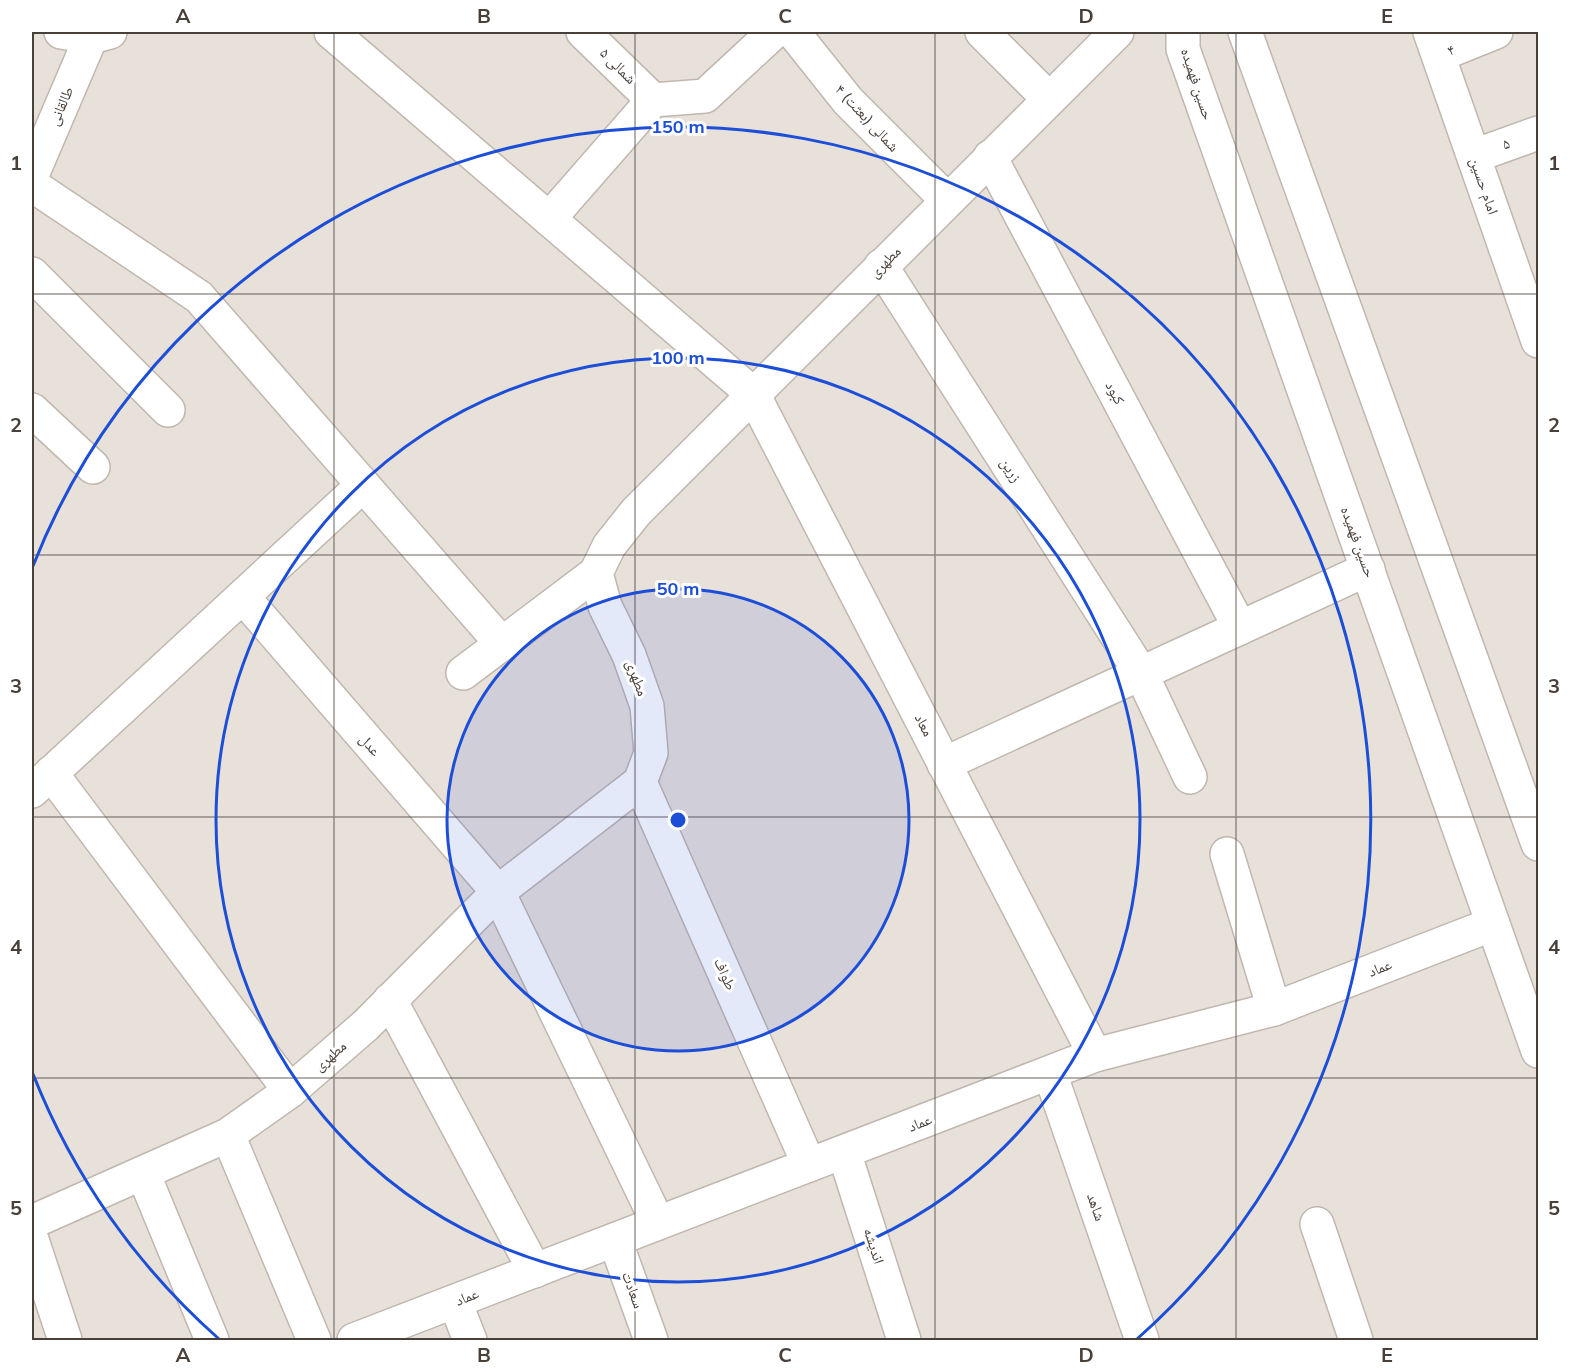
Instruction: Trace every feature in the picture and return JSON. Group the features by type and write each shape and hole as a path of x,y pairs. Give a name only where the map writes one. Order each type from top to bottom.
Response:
{"street":[{"path":"331,32 753,394"},
{"name":"۵ شمالی","path":"584,32 653,100"},
{"path":"549,219 653,100 705,96 774,32"},
{"name":"۴ شمالی (بعثت)","path":"793,32 848,101 947,200"},
{"path":"982,32 1048,98"},
{"name":"مطهری","path":"32,1222 228,1135 290,1090 366,1025 498,892 640,782 651,753 647,706 628,655 604,606 596,573 609,546 636,512 1048,98 1117,32"},
{"name":"حسین فهمیده","path":"1184,32 1183,49 1539,1051"},
{"path":"1245,32 1539,844"},
{"name":"۴","path":"1435,43 1496,32"},
{"name":"طالقانی","path":"32,175 88,33"},
{"name":"امام حسین","path":"1435,43 1474,156 1527,273 1539,341"},
{"name":"۵","path":"1474,156 1539,133"},
{"name":"کبود","path":"990,157 1240,628"},
{"path":"32,185 200,297 502,644"},
{"name":"زرین","path":"881,266 1142,673 1190,777"},
{"path":"32,274 168,410"},
{"name":"معاد","path":"753,394 1095,1056"},
{"path":"32,410 93,467"},
{"path":"290,1090 41,782 363,485"},
{"path":"944,764 1368,569"},
{"path":"463,673 596,573"},
{"name":"عدل","path":"243,597 498,892 658,1223"},
{"name":"طواف","path":"640,782 809,1165"},
{"path":"1227,855 1274,1009"},
{"name":"عماد","path":"354,1341 1095,1056 1274,1009 1493,924"},
{"path":"390,1000 535,1271"},
{"name":"شاهد","path":"1050,1073 1142,1341"},
{"path":"228,1135 314,1341"},
{"name":"اندیشه","path":"844,1152 904,1341"},
{"path":"143,1173 212,1341"},
{"path":"1317,1224 1356,1341"},
{"path":"32,1240 65,1341"},
{"name":"سعادت","path":"615,1240 651,1341"},
{"path":"455,1302 470,1341"}],"shaded area":[{"path":"32,32 1538,32 1538,1340 32,1340"}]}
